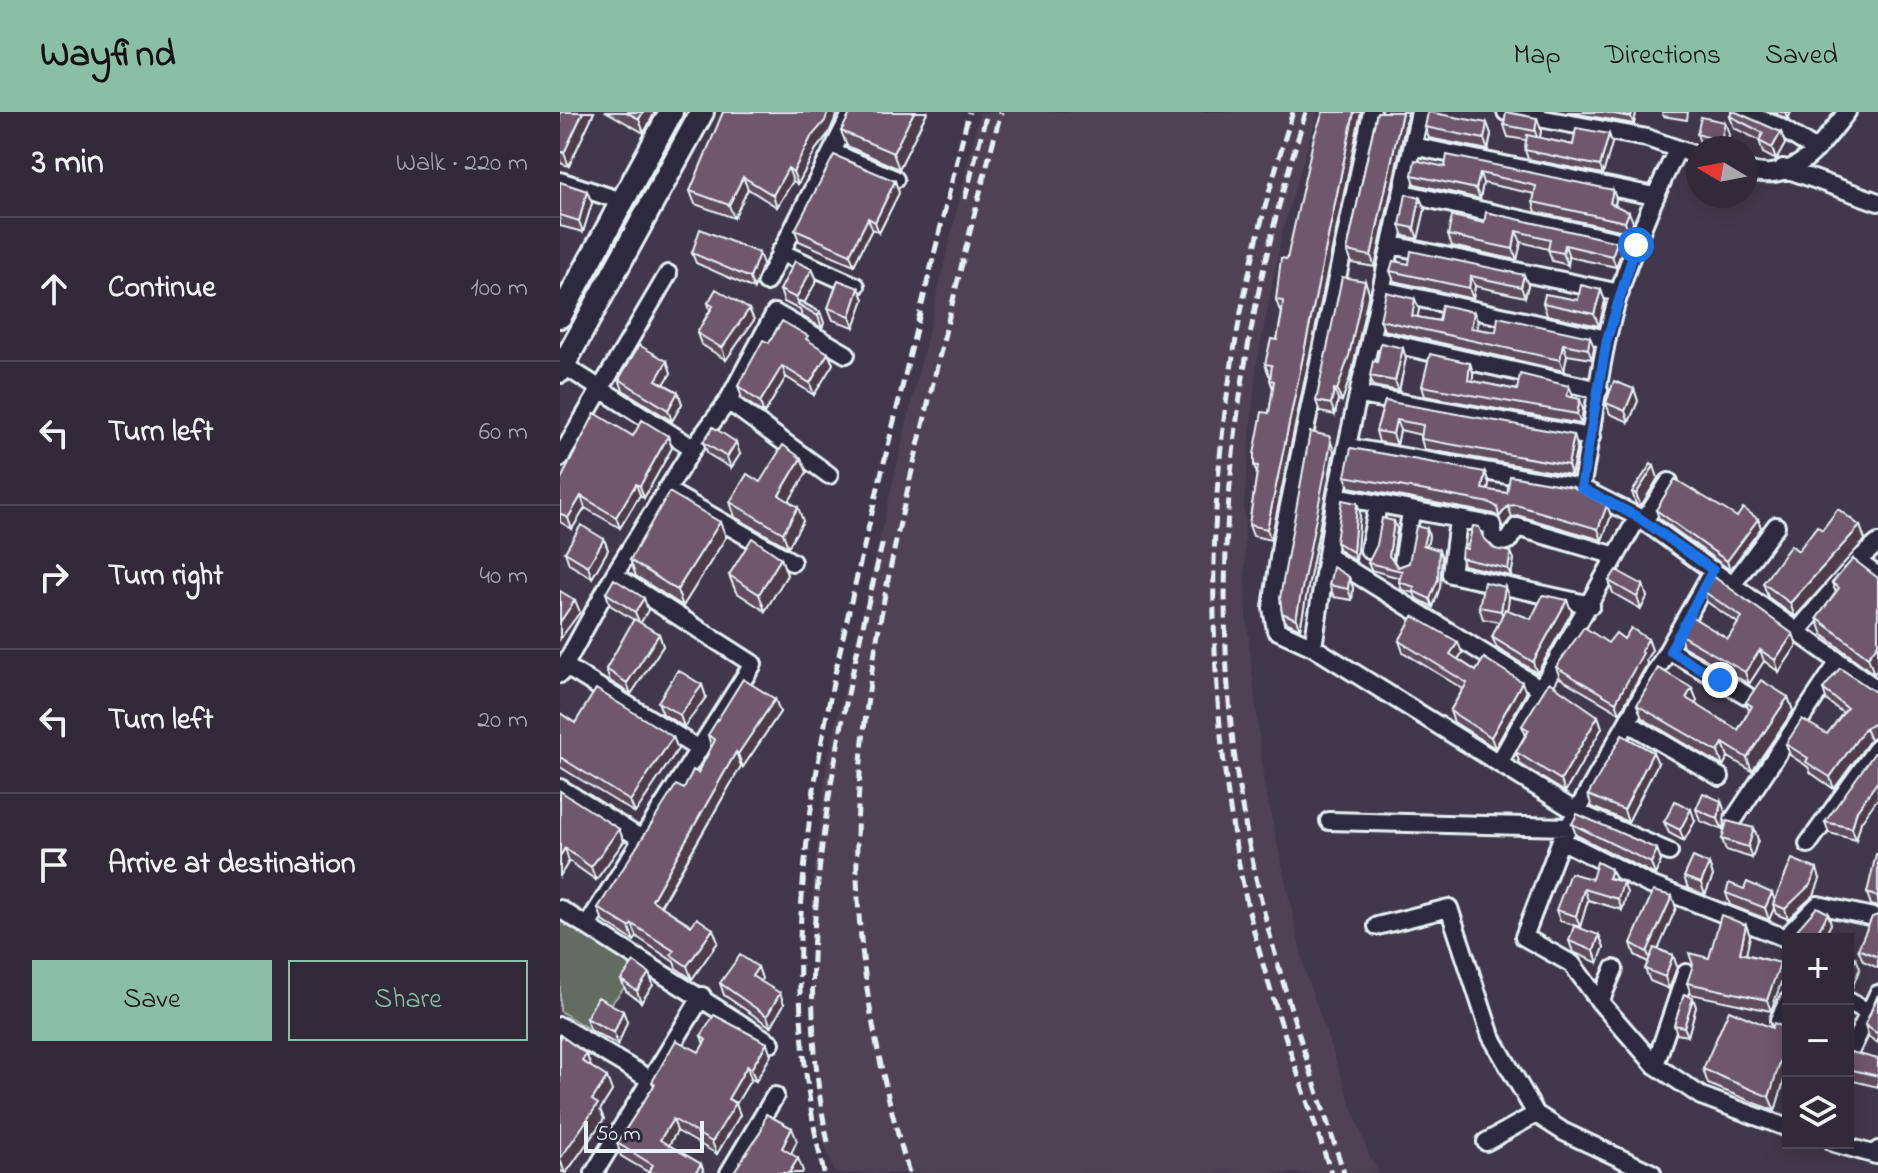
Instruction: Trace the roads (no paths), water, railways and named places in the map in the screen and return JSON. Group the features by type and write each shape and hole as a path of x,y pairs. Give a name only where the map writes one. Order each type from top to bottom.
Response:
{"main road":[{"path":"560,316 671,112"},
{"path":"562,368 702,112"}],"street":[{"path":"766,282 852,112"},
{"path":"1372,112 1281,544 1272,608 1276,630 1313,647 1499,763 1569,827 1648,884 1782,936"},
{"path":"1313,647 1336,496 1420,112"},
{"path":"1506,112 1647,138 1686,153"},
{"path":"1741,112 1778,126 1816,150"},
{"path":"1758,173 1802,165 1847,112"},
{"path":"1413,146 1654,196"},
{"path":"1581,488 1607,339 1620,293 1654,196 1677,150"},
{"path":"832,152 895,179"},
{"path":"1783,168 1878,202"},
{"path":"560,181 622,201"},
{"path":"1403,193 1636,245"},
{"path":"1392,245 1620,293"},
{"path":"780,252 856,286"},
{"path":"560,458 668,274"},
{"path":"1382,290 1607,339"},
{"path":"697,748 562,670 614,575 666,490 728,401 775,313 846,354"},
{"path":"1372,339 1599,390"},
{"path":"562,368 693,448"},
{"path":"1360,395 1591,437"},
{"path":"728,401 829,475"},
{"path":"1347,447 1581,488 1641,519 1878,690"},
{"path":"1499,763 1616,556 1669,482"},
{"path":"666,490 792,562"},
{"path":"1336,496 1492,525 1493,537 1499,543 1509,540 1517,527 1616,556"},
{"path":"1369,550 1378,505"},
{"path":"1403,564 1411,512"},
{"path":"1458,521 1451,574 1591,605"},
{"path":"1733,584 1776,526"},
{"path":"1797,632 1857,561 1878,543"},
{"path":"1327,556 1543,690"},
{"path":"1857,561 1878,576"},
{"path":"1713,570 1630,724 1569,827 1524,937 1572,964 1600,1002 1655,1065 1701,1096 1782,1126"},
{"path":"587,926 753,664 614,575"},
{"path":"1670,651 1746,695"},
{"path":"1732,822 1838,663"},
{"path":"1630,724 1720,777"},
{"path":"1808,844 1878,747"},
{"path":"560,788 640,838"},
{"path":"1329,821 1569,827 1669,852"},
{"path":"1792,933 1818,905 1878,918"},
{"path":"1377,926 1445,908 1452,911 1491,1036 1536,1114 1564,1132 1652,1173"},
{"path":"560,909 702,996 771,1043"},
{"path":"1600,1002 1614,969"},
{"path":"1655,1065 1686,973"},
{"path":"1854,1044 1878,994"},
{"path":"594,1173 702,996"},
{"path":"1854,1004 1870,1013"},
{"path":"1779,1020 1786,1005"},
{"path":"560,1026 651,1080"},
{"path":"729,1173 775,1096"},
{"path":"1486,1142 1536,1114"},
{"path":"1854,1149 1876,1155 1878,1150"}],"railway":[{"path":"824,1173 808,1086 800,1001 801,917 808,834 836,668 969,112"},
{"path":"965,199 987,112"},
{"path":"909,1173 873,1026 862,952 857,876 861,760 876,645 898,530 1001,112"},
{"path":"1293,112 1265,206 1244,298 1228,390 1218,482 1214,574 1216,668 1224,762 1246,899 1279,1018 1331,1173"},
{"path":"1306,112 1258,295 1241,388 1230,482 1225,576 1227,671 1236,765 1261,899 1294,1017 1344,1173"},
{"path":"828,1142 816,1069 813,993 815,917 835,763 883,541"}]}
